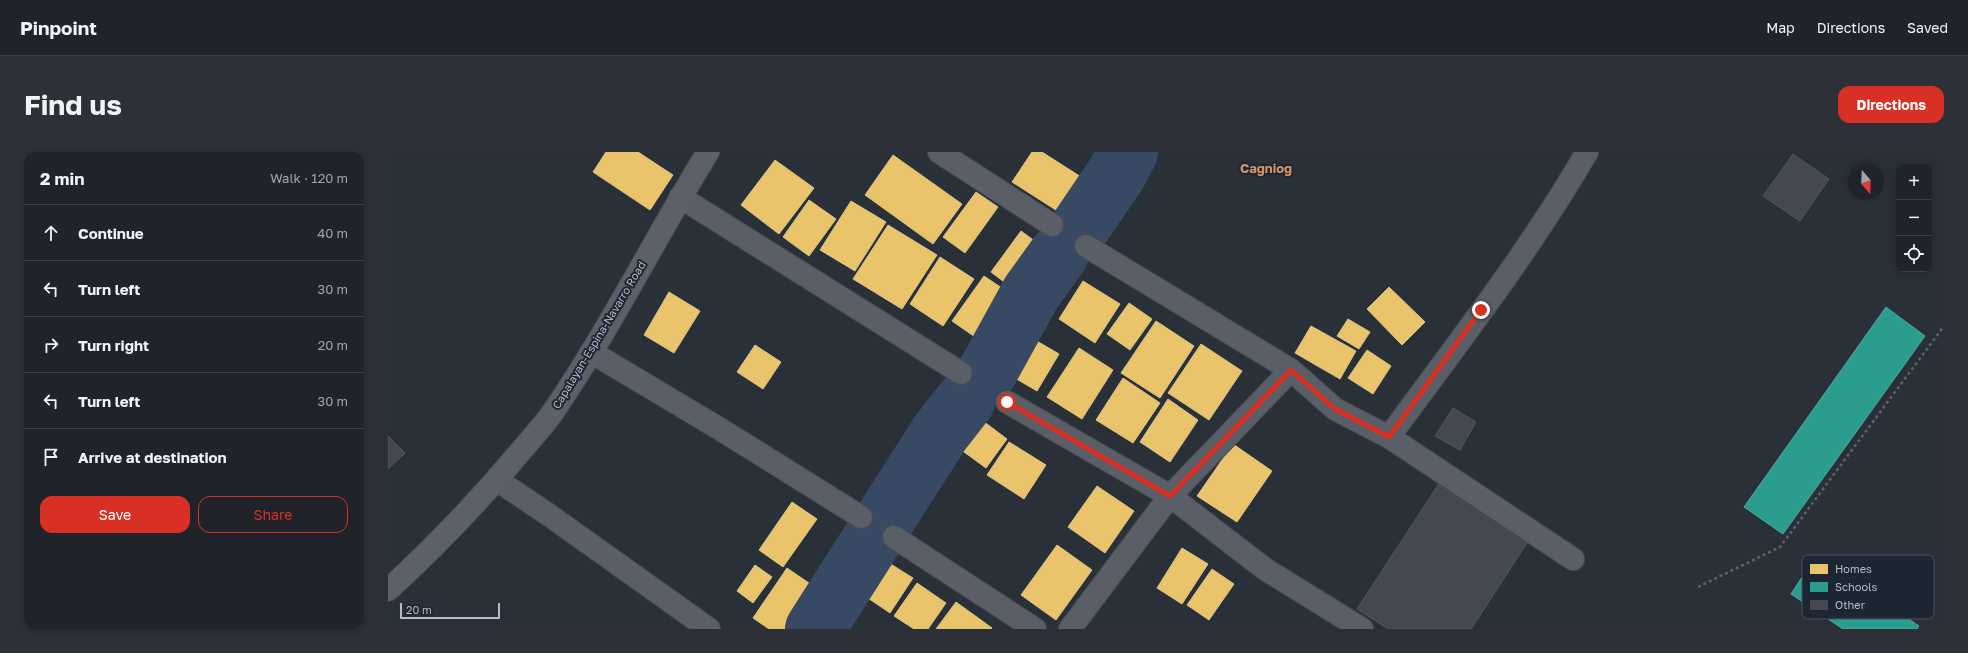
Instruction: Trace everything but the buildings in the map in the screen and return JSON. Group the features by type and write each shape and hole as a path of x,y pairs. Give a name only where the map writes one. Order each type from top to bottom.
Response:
{"main road":[{"name":"Capalayan-Espina-Navarro Road","path":"388,590 430,551 497,480 552,414 592,352 680,197 708,152"}],"street":[{"path":"939,152 1052,225"},
{"path":"1389,437 1536,235 1565,191 1587,152"},
{"path":"680,197 961,373"},
{"path":"1086,246 1291,370 1335,409 1389,437 1573,559"},
{"path":"592,352 720,429 861,517"},
{"path":"1070,629 1170,496 1291,370"},
{"path":"1007,402 1170,496 1265,569 1362,629"},
{"path":"497,480 710,629"},
{"path":"894,537 1035,629"}],"path":[{"path":"1698,587 1780,547 1944,326"}],"waterway":[{"path":"1081,226 1117,173 1128,152"},
{"path":"988,371 1031,293 1059,254"},
{"path":"815,629 940,433 965,401"}],"district":[{"name":"Cagniog","path":"1266,168"}],"route":[{"path":"1007,402 1170,496 1291,370 1335,409 1389,437 1481,310"}]}
